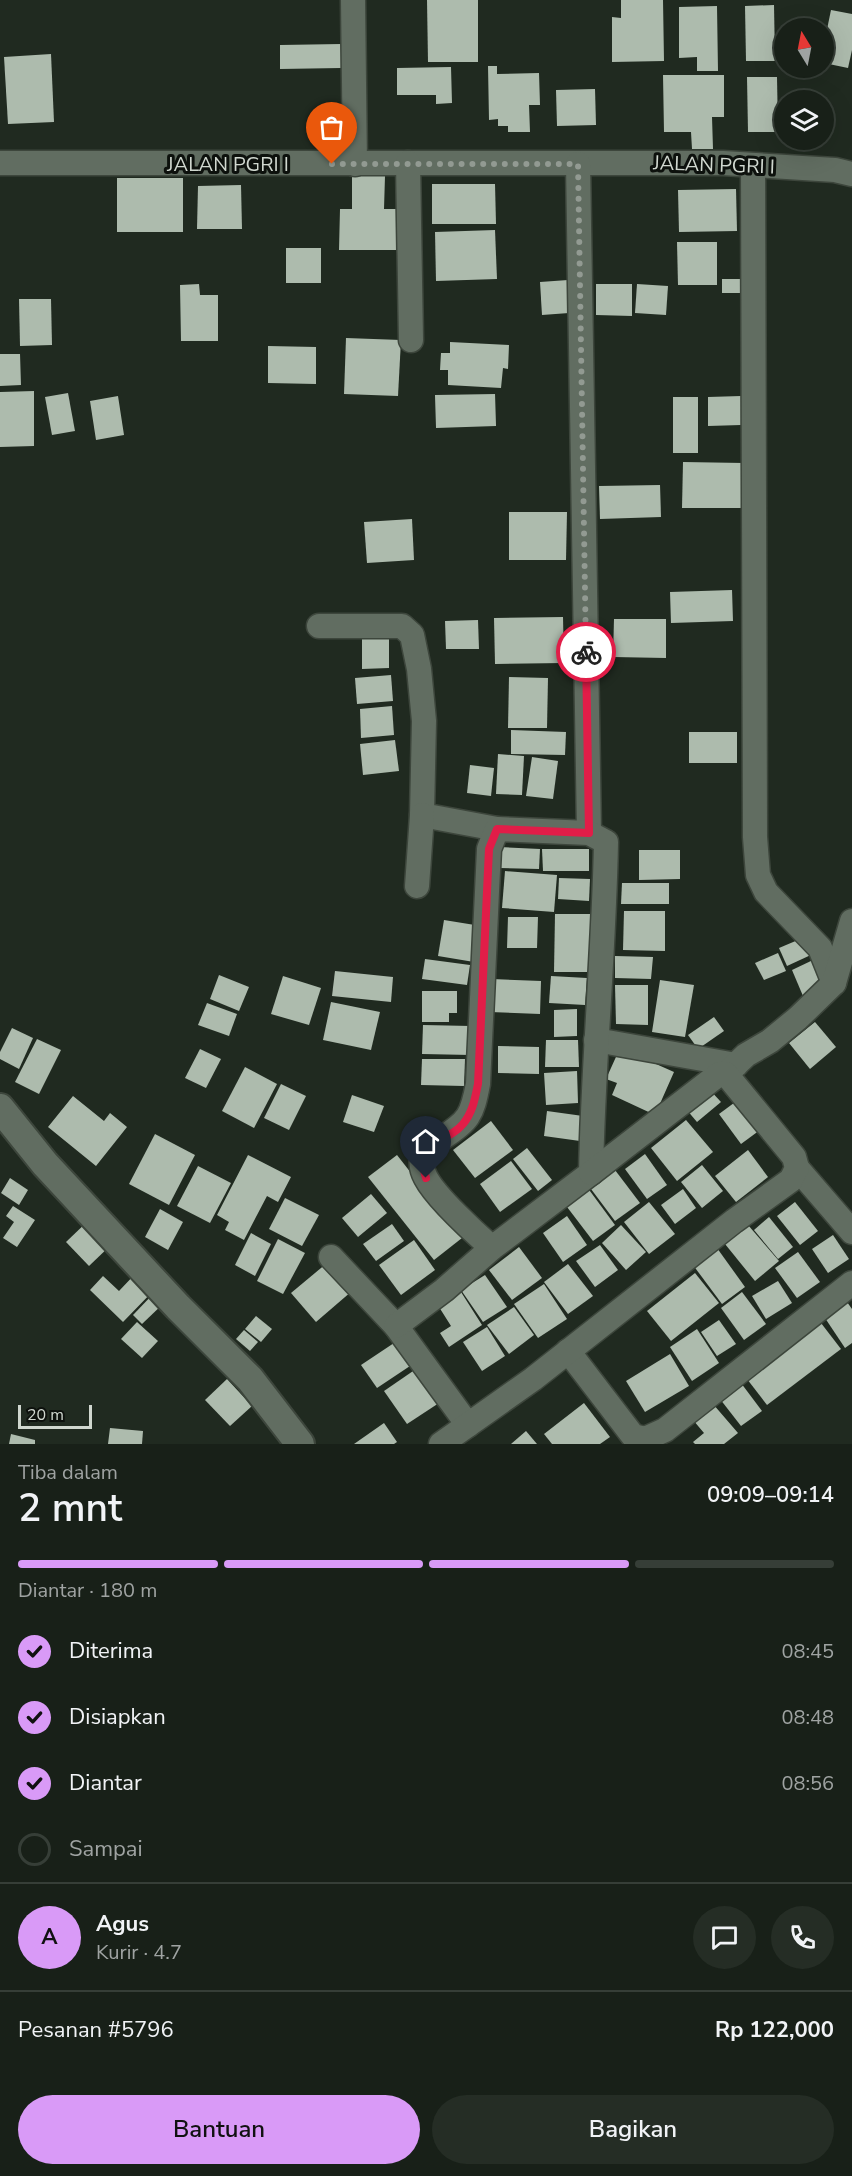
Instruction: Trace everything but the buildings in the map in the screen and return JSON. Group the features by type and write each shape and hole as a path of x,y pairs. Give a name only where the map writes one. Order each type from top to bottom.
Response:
{"street":[{"path":"353,0 355,164"},
{"name":"JALAN PGRI I","path":"0,163 723,163 835,170 852,174"},
{"path":"408,163 411,340"},
{"path":"578,164 589,833"},
{"path":"753,166 755,837 758,875 766,892 820,948 834,983"},
{"path":"319,626 402,626 412,635 419,669 424,721 422,815 417,886"},
{"path":"422,815 497,829 589,833 606,842 591,1173"},
{"path":"492,1248 476,1235 426,1178 421,1161 426,1148 462,1125 474,1106 478,1084 489,849 497,829"},
{"path":"396,1326 444,1290 492,1248 712,1079 731,1070 746,1055 770,1041 798,1018 834,983 852,921"},
{"path":"596,1040 731,1070 794,1158 797,1168 852,1232"},
{"path":"0,1108 45,1164 178,1307 250,1379 300,1444"},
{"path":"441,1444 568,1351 734,1221 791,1180 797,1168"},
{"path":"331,1257 396,1326 468,1425"},
{"path":"568,1351 633,1436 645,1439 665,1430 852,1283"}],"way so far":[{"path":"332,164 578,164 586,652"}],"route":[{"path":"426,1178 421,1161 426,1148 462,1125 474,1106 478,1084 489,849 497,829 589,833 586,652"}]}
